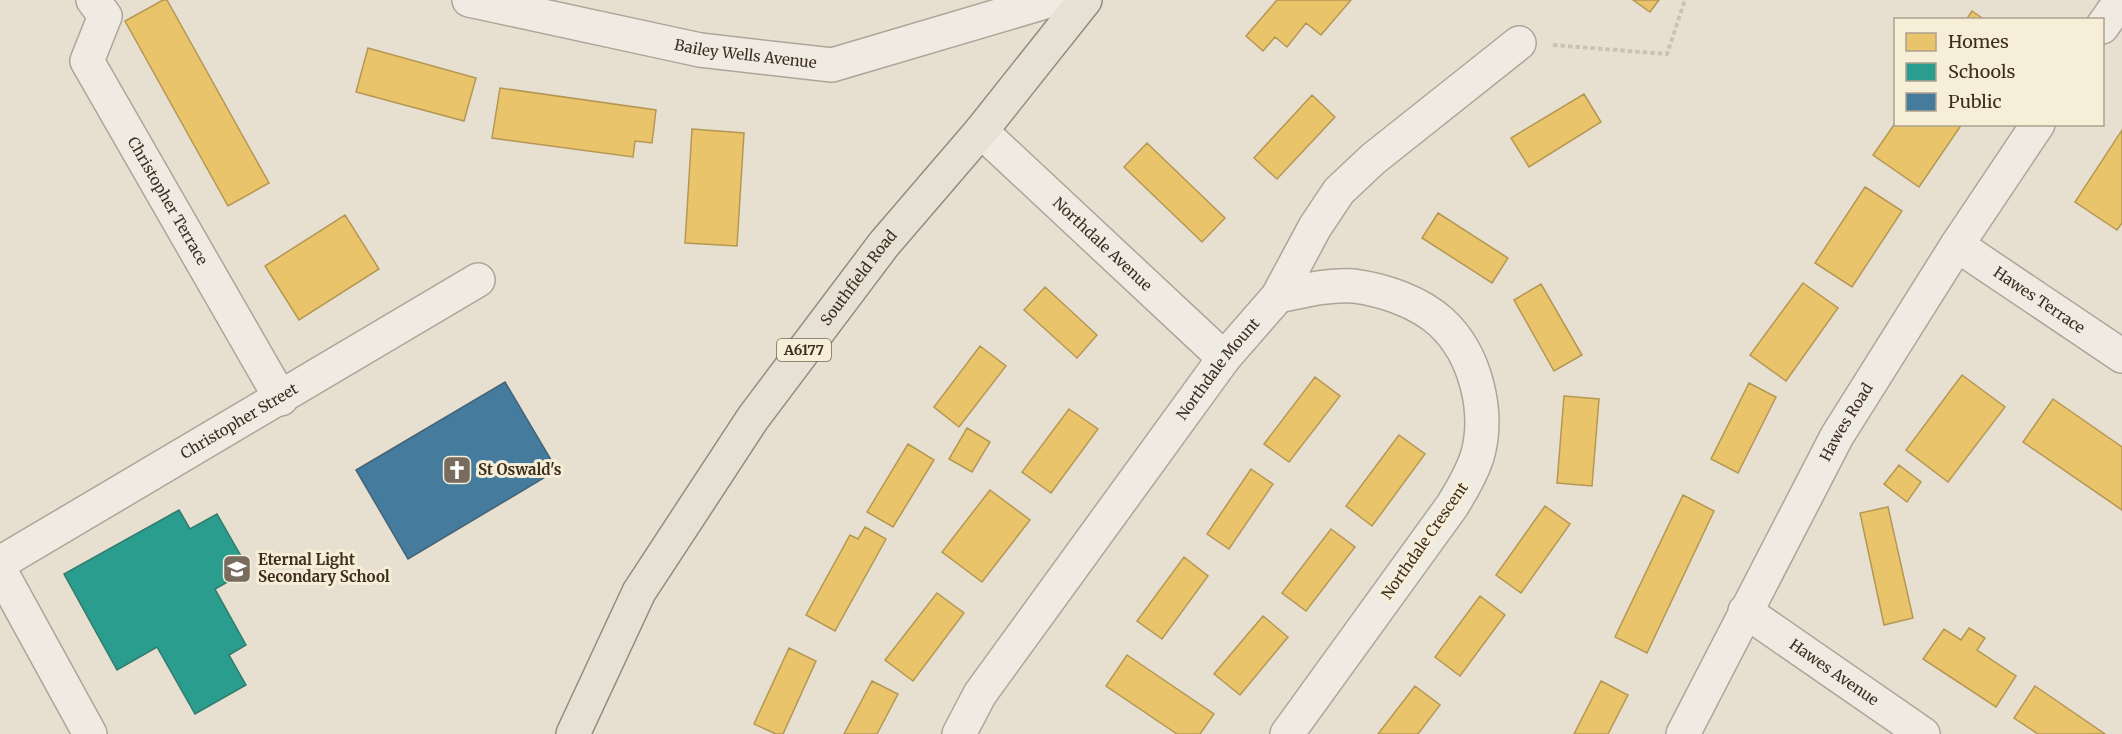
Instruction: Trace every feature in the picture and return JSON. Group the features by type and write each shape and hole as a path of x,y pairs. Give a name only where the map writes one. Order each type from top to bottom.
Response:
{"main road":[{"name":"Southfield Road","path":"573,734 639,592 753,418 884,244 981,131 1085,0"}],"street":[{"name":"Christopher Terrace","path":"93,0 105,16 87,61 281,399"},
{"name":"Bailey Wells Avenue","path":"469,0 700,50 832,65 1052,0"},
{"path":"2104,26 2121,0"},
{"name":"Northdale Mount","path":"959,734 980,694 1224,358 1278,296 1315,226 1339,191 1373,159 1519,43"},
{"name":"Hawes Road","path":"1683,734 1837,436 2037,126"},
{"name":"Northdale Avenue","path":"981,131 1224,358"},
{"name":"Hawes Terrace","path":"1958,245 2122,356"},
{"name":"Christopher Street","path":"0,564 478,280"},
{"name":"Northdale Crescent","path":"1278,296 1328,286 1353,286 1378,291 1425,309 1443,323 1460,346 1473,371 1480,399 1481,427 1478,455 1467,482 1452,506 1287,734"},
{"path":"0,570 90,734"},
{"name":"Hawes Avenue","path":"1745,611 1923,734"}],"path":[{"path":"1519,43 1667,54 1685,0"}],"building: Homes":[{"path":"167,0 269,183 228,206 125,21"},
{"path":"1277,0 1351,0 1321,35 1306,23 1287,47 1275,37 1263,51 1246,36"},
{"path":"1633,0 1659,0 1650,12"},
{"path":"1972,11 1982,18 1967,18"},
{"path":"368,48 476,78 464,121 356,92"},
{"path":"500,88 656,110 652,143 635,141 633,157 492,138"},
{"path":"1584,94 1601,122 1529,167 1511,138"},
{"path":"1312,95 1335,117 1277,179 1254,158"},
{"path":"1894,125 1961,126 1919,187 1873,155"},
{"path":"692,129 744,133 737,246 685,243"},
{"path":"2122,130 2122,223 2117,230 2075,202"},
{"path":"1147,143 1225,218 1202,242 1124,167"},
{"path":"1865,187 1902,211 1852,287 1815,263"},
{"path":"1438,213 1508,258 1492,283 1422,238"},
{"path":"345,215 379,269 299,320 265,266"},
{"path":"1803,283 1838,308 1786,381 1750,355"},
{"path":"1541,284 1582,355 1554,371 1514,300"},
{"path":"1045,287 1097,335 1077,358 1024,310"},
{"path":"980,346 1006,366 959,427 934,407"},
{"path":"1962,375 2005,407 1948,482 1906,450"},
{"path":"1315,377 1340,396 1289,462 1264,444"},
{"path":"1749,383 1776,397 1738,473 1711,459"},
{"path":"1564,396 1599,399 1592,486 1557,483"},
{"path":"2053,399 2122,447 2122,510 2023,442"},
{"path":"1069,409 1098,429 1051,493 1022,472"},
{"path":"967,428 990,442 972,472 949,459"},
{"path":"1399,435 1425,454 1372,526 1346,506"},
{"path":"908,444 934,460 893,527 867,512"},
{"path":"1899,465 1921,482 1907,502 1884,484"},
{"path":"1251,469 1273,484 1229,549 1207,534"},
{"path":"990,490 1030,520 982,582 942,552"},
{"path":"1683,495 1714,511 1647,653 1615,637"},
{"path":"1545,506 1570,524 1521,593 1496,575"},
{"path":"1888,507 1913,618 1884,625 1860,513"},
{"path":"865,527 886,539 835,631 806,615 850,535 858,539"},
{"path":"1331,529 1355,547 1306,611 1282,593"},
{"path":"1184,557 1208,576 1162,639 1137,621"},
{"path":"937,593 964,613 913,681 885,660"},
{"path":"1480,596 1505,615 1460,676 1435,657"},
{"path":"1263,616 1288,637 1240,695 1214,674"},
{"path":"1969,628 1985,638 1977,650 2016,676 1996,707 1923,659 1944,629 1961,640"},
{"path":"789,648 816,661 783,734 776,734 754,724"},
{"path":"1127,655 1214,714 1200,734 1177,734 1106,686"},
{"path":"872,681 898,694 877,734 844,734"},
{"path":"1601,681 1628,695 1608,734 1574,734"},
{"path":"1415,686 1440,705 1418,734 1378,734"},
{"path":"2035,686 2105,734 2038,734 2014,718"}],"building: Schools":[{"path":"179,510 190,529 217,514 249,570 215,589 246,645 229,655 246,685 195,714 157,647 117,670 64,574"}],"building: Public":[{"name":"St Oswald's","path":"505,382 557,470 408,559 356,470"}],"place":[{"name":"St Oswald's","path":"457,470"},
{"name":"Eternal Light Secondary School","path":"237,569"}]}
